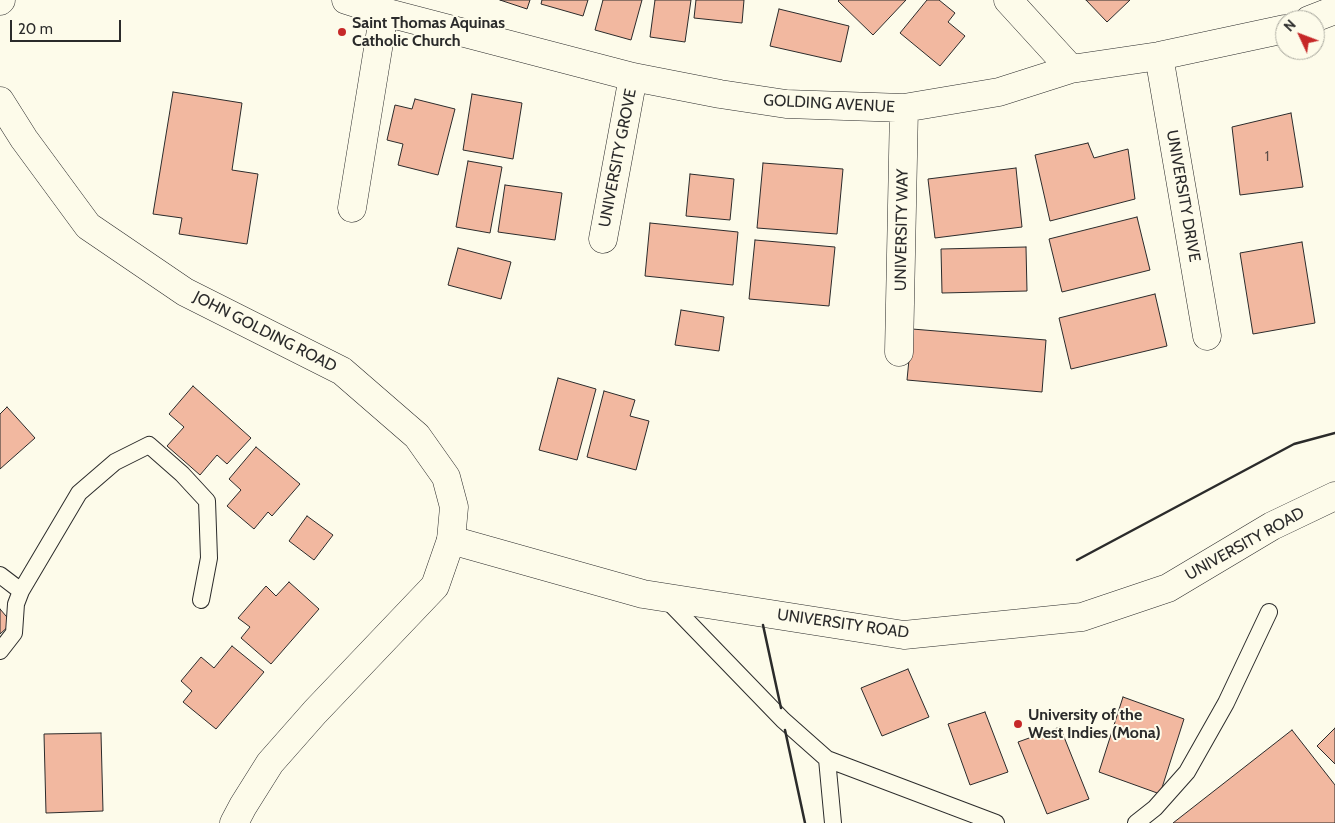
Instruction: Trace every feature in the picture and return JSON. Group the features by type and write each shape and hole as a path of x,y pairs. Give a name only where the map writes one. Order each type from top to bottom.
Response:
{"street":[{"name":"GOLDING AVENUE","path":"346,0 384,12 633,77 720,94 786,104 904,108 999,92 1072,69 1159,56 1275,31"},
{"path":"1008,0 1072,69"},
{"path":"352,208 384,12"},
{"name":"UNIVERSITY DRIVE","path":"1159,56 1207,336"},
{"name":"UNIVERSITY GROVE","path":"603,238 633,77"},
{"name":"JOHN GOLDING ROAD","path":"0,101 24,139 88,226 185,292 342,370 417,436 446,476 454,507 451,540 435,586 315,712 270,763 234,823"},
{"name":"UNIVERSITY WAY","path":"899,352 904,108"},
{"name":"UNIVERSITY ROAD","path":"451,540 643,594 904,635 1082,618 1168,588 1272,526 1335,496"}],"lane":[{"path":"0,651 14,633 16,604 21,591 79,493 115,462 149,445 182,474 207,501 209,558 201,600"},
{"path":"0,575 21,591"},
{"path":"663,597 783,720 827,759 996,823"},
{"path":"1136,823 1155,808 1187,772 1226,703 1269,612"},
{"path":"827,759 833,823"}],"building":[{"path":"500,0 530,0 527,9"},
{"path":"542,0 588,0 583,16 541,4"},
{"path":"603,0 642,0 631,40 595,30"},
{"path":"655,0 691,0 685,42 650,37"},
{"path":"696,0 744,0 742,23 694,18"},
{"path":"839,0 906,0 873,35"},
{"path":"927,0 939,0 955,13 948,22 965,36 940,66 900,33"},
{"path":"1086,0 1130,0 1107,22"},
{"path":"779,9 849,26 841,62 770,46"},
{"path":"173,92 242,103 232,170 258,174 247,244 179,234 182,218 153,214"},
{"path":"472,94 522,103 513,159 463,150"},
{"path":"415,99 455,109 438,175 398,165 403,144 387,140 395,105 412,109"},
{"path":"1291,113 1303,187 1240,195 1232,127"},
{"path":"1088,143 1094,158 1128,149 1135,199 1050,221 1035,155"},
{"path":"468,161 502,167 490,233 456,227"},
{"path":"763,163 843,169 837,234 757,228"},
{"path":"1016,168 1022,227 935,238 928,179"},
{"path":"690,174 734,179 730,220 686,216"},
{"path":"505,185 562,193 555,240 498,232"},
{"path":"1137,217 1150,270 1062,292 1049,239"},
{"path":"650,223 738,232 733,285 645,276"},
{"path":"755,240 835,247 829,306 749,299"},
{"path":"1302,242 1315,323 1253,334 1240,253"},
{"path":"1026,247 1027,291 942,293 941,249"},
{"path":"458,248 511,262 501,299 448,285"},
{"path":"1155,294 1167,346 1071,369 1059,318"},
{"path":"681,310 724,317 719,351 675,345"},
{"path":"912,329 1046,340 1042,392 907,380"},
{"path":"558,378 596,389 577,460 539,450"},
{"path":"193,386 251,438 227,464 217,455 200,475 167,446 184,427 169,414"},
{"path":"604,391 635,400 630,416 649,421 636,470 587,457"},
{"path":"7,407 35,438 0,469 0,414"},
{"path":"256,447 300,484 272,516 268,512 254,529 227,506 241,490 229,479"},
{"path":"307,516 333,535 314,560 289,541"},
{"path":"289,582 319,609 271,664 241,638 250,627 238,618 266,586 276,596"},
{"path":"0,609 12,623 0,634"},
{"path":"232,646 264,672 216,729 183,702 192,691 181,681 201,657 214,668"},
{"path":"908,669 929,717 882,736 861,688"},
{"path":"1123,697 1184,719 1160,794 1099,772"},
{"path":"985,712 1008,772 970,785 948,724"},
{"path":"1060,727 1089,799 1047,814 1018,742"},
{"path":"1335,728 1335,764 1317,746"},
{"path":"1292,730 1335,785 1335,823 1173,823"},
{"path":"101,733 103,811 46,813 44,734"}],"wall":[{"path":"1077,560 1294,444 1335,433"},
{"path":"763,625 781,708"},
{"path":"785,730 805,823"}],"place":[{"name":"Saint Thomas Aquinas Catholic Church","path":"342,32"},
{"name":"University of the West Indies (Mona)","path":"1018,724"}]}
